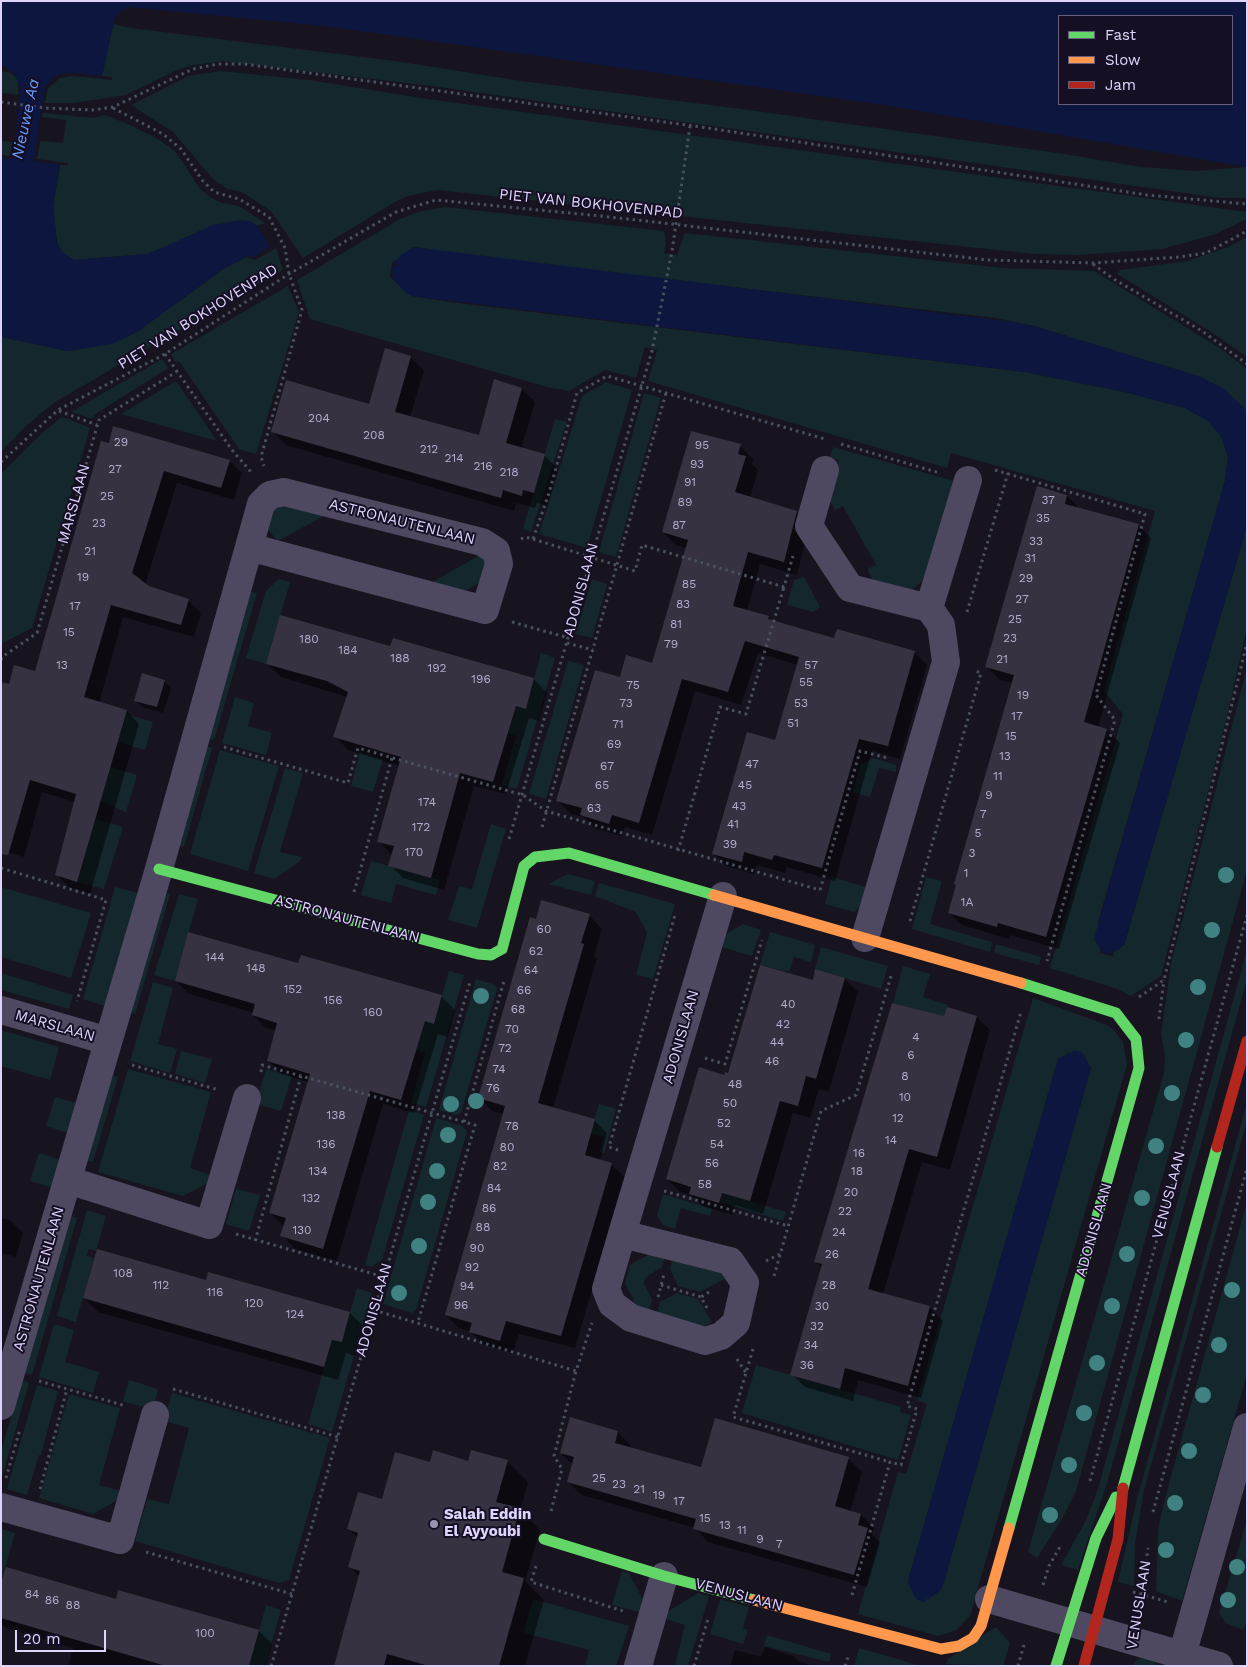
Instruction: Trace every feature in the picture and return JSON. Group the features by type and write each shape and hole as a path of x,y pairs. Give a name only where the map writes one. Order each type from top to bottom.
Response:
{"street":[{"path":"825,470 809,526 850,588 929,608 941,626 946,662 865,938"},
{"path":"929,608 968,480"},
{"name":"ASTRONAUTENLAAN","path":"1,1406 159,869 261,504 270,495 284,492 482,542 496,551"},
{"path":"249,547 485,610 499,564 496,551"},
{"path":"478,954 491,955 502,949 524,866 534,857 569,853 1034,986 1116,1013"},
{"name":"ASTRONAUTENLAAN","path":"159,869 478,954"},
{"name":"ADONISLAAN","path":"612,1304 606,1289 722,896"},
{"name":"MARSLAAN","path":"1,1010 69,1030 105,1049"},
{"name":"ADONISLAAN","path":"989,1599 1140,1068 1136,1039 1116,1013"},
{"path":"1056,1666 1082,1625 1118,1539 1124,1480 1247,1041"},
{"path":"68,1180 209,1225 247,1098"},
{"path":"612,1304 631,1318 705,1341 721,1336 736,1323 745,1283 730,1261 622,1234"},
{"path":"1,1507 120,1540 155,1415"},
{"path":"1180,1660 1247,1427"},
{"path":"1084,1666 1082,1625 1096,1538 1124,1480"},
{"name":"VENUSLAAN","path":"544,1539 664,1576 942,1649 959,1646 973,1638 981,1626 989,1599"},
{"path":"638,1666 664,1576"},
{"path":"989,1599 1137,1642 1180,1660 1219,1666"}],"path":[{"path":"1,102 45,108 92,110 113,107 193,69 218,64 244,64 690,126 1147,195 1247,204"},
{"path":"113,107 163,134 180,149 202,180 214,192 239,199 269,217 285,248 289,274 302,310 262,457 270,495"},
{"name":"ADONISLAAN","path":"507,845 652,349 672,251 690,126"},
{"name":"PIET VAN BOKHOVENPAD","path":"1,462 58,410 165,354 289,274 396,212 436,200 676,224 988,260 1093,264 1179,257 1206,253 1247,231"},
{"path":"1093,264 1112,278 1202,331 1247,364"},
{"path":"165,354 232,450 270,495"},
{"path":"58,410 98,426 99,420 176,372"},
{"path":"533,539 549,494 577,393 608,376 827,440"},
{"path":"534,857 666,393"},
{"name":"MARSLAAN","path":"1,660 2,657 36,633 98,426"},
{"path":"754,1346 733,1417 901,1466 917,1409 907,1406 1115,720 1096,695 1145,514 972,464 968,480 837,442"},
{"path":"967,615 1008,473"},
{"path":"670,881 720,707 746,714 800,531 809,526"},
{"path":"496,551 525,537 635,571 642,545 784,587"},
{"path":"485,610 505,620 593,650"},
{"path":"1116,1013 1164,980 1247,643"},
{"path":"772,1281 821,1111 856,1095 899,948 908,927 981,672 972,669"},
{"path":"195,739 348,783 358,748 522,795 546,811 820,890"},
{"path":"811,922 860,751 915,765"},
{"path":"347,919 392,758"},
{"path":"1,868 106,900 69,1030"},
{"path":"684,885 609,1147 641,1171 788,1226"},
{"path":"677,1050 725,1064 771,910"},
{"name":"VENUSLAAN","path":"1092,1474 1247,915"},
{"path":"464,1122 505,977 502,949"},
{"name":"ADONISLAAN","path":"271,1666 478,954"},
{"path":"105,1049 252,1100 262,1065 475,1125 418,1322"},
{"path":"255,1241 301,1076"},
{"path":"1151,1522 1247,1168"},
{"path":"209,1225 255,1241 384,1277"},
{"path":"650,1324 672,1246"},
{"path":"661,1286 701,1297"},
{"path":"374,1310 576,1371 590,1325 612,1304"},
{"path":"11,1373 155,1415 169,1388 338,1437"},
{"path":"32,1516 67,1389"},
{"path":"844,1622 890,1462"},
{"path":"120,1540 133,1548 292,1594"},
{"name":"VENUSLAAN","path":"1137,1642 1149,1540"},
{"path":"694,1666 716,1589"}],"green space":[{"path":"113,24 131,28 395,61 522,81 741,109 1064,154 1141,167 1196,171 1247,167 1247,198 1220,198 439,87 222,61 189,66 126,95 74,103 45,103 48,88 60,78 72,76 112,80 112,77 102,76"},
{"path":"1,71 11,73 18,79 18,95 1,93"},
{"path":"221,71 309,80 421,98 1247,212 1247,219 1213,235 1162,249 1078,255 1035,254 437,190 408,196 395,202 303,258 271,211 242,192 228,189 214,180 173,132 131,105 188,76"},
{"path":"43,113 93,118 105,115 130,125 158,139 175,151 200,189 210,197 222,203 239,206 265,223 257,226 250,221 179,241 148,254 74,260 62,252 57,243 53,206 60,165 68,165 68,163 37,159 40,141 63,143 66,120 42,117"},
{"path":"1,141 12,142 10,156 1,155"},
{"path":"445,207 664,231 666,244 664,253 677,255 685,233 1003,268 1094,271 1220,348 1247,369 1247,412 1201,377 1034,326 995,318 455,254 415,247 392,263 390,277 412,296 450,302 1025,372 1125,392 1185,408 1208,421 1221,436 1228,457 1225,481 1098,922 1098,943 1101,950 1099,953 1114,957 1113,953 1124,945 1247,526 1247,628 1225,725 1161,976 1131,996 1115,988 1050,968 1123,714 1104,691 1155,511 951,453 947,468 648,381 657,350 645,347 636,378 605,370 569,391 547,387 310,319 297,280 400,219 421,211"},
{"path":"1247,237 1247,357 1216,335 1117,274 1120,270 1188,261 1228,247"},
{"path":"276,248 283,270 55,402 27,425 1,452 1,337 68,351 137,332 222,270 246,257 255,260"},
{"path":"288,286 299,312 256,454 239,449 179,361 176,363 171,354"},
{"path":"162,359 168,368 94,415 93,419 71,412"},
{"path":"176,381 217,441 121,414"},
{"path":"606,382 632,390 587,548 539,534 582,396"},
{"path":"644,393 661,398 616,557 599,552"},
{"path":"60,418 66,418 90,428 32,628 1,644 1,474"},
{"path":"555,419 567,422 531,532 523,529"},
{"path":"833,447 954,481 926,578 909,592 873,581 867,569 876,565 843,506 835,510 828,497 839,460 830,457"},
{"path":"276,504 331,512 278,541 267,529 267,523"},
{"path":"480,555 487,565 485,579 462,593 429,584"},
{"path":"804,577 820,607 813,612 787,605 794,580"},
{"path":"279,579 290,582 266,664 246,658 266,591"},
{"path":"592,579 607,584 592,638 576,634"},
{"path":"248,591 257,593 214,740 206,738"},
{"path":"541,653 555,658 517,789 502,785 516,736 508,733 516,706 526,708"},
{"path":"568,661 584,665 546,799 529,794"},
{"path":"1247,667 1247,870 1076,1491 1062,1519 1037,1558 1028,1552 1164,1073 1165,1056 1161,1034 1171,964"},
{"path":"235,697 254,703 248,726 272,733 266,755 222,743"},
{"path":"126,714 153,722 145,750 118,742"},
{"path":"204,745 212,748 184,847 175,845"},
{"path":"220,750 279,766 248,871 190,854"},
{"path":"360,752 383,759 373,792 351,786"},
{"path":"873,758 896,765 896,772 879,768 870,797 853,792 861,764"},
{"path":"110,767 137,775 126,812 100,801"},
{"path":"285,768 303,773 280,852 302,857 300,861 274,879 254,873"},
{"path":"95,819 123,827 104,889 77,882"},
{"path":"491,824 506,829 477,928 448,920 459,886 472,889"},
{"path":"371,861 440,880 436,895 396,884 391,903 361,895"},
{"path":"568,874 595,881 591,895 548,884"},
{"path":"832,877 868,888 863,904 854,912 825,904"},
{"path":"926,877 942,881 930,924 992,942 990,952 912,929"},
{"path":"599,883 675,904 653,979 636,975 647,933 636,912 595,896"},
{"path":"1,887 91,913 71,978 1,957"},
{"path":"115,887 138,893 105,1006 83,999"},
{"path":"162,892 170,894 135,1014 127,1012"},
{"path":"179,894 198,899 175,981 154,975"},
{"path":"743,924 761,930 752,956 718,946 721,937"},
{"path":"770,932 815,945 811,962 794,957 789,972 760,965"},
{"path":"996,944 1041,957 1039,965 994,953"},
{"path":"821,947 888,966 881,989 815,969"},
{"path":"1247,950 1247,979 1107,1483 1078,1570 1061,1565 1085,1522 1098,1489"},
{"path":"903,966 930,974 923,997 948,1005 944,1017 893,1003"},
{"path":"449,971 464,975 426,1107 411,1103 425,1053 416,1050 425,1021 434,1024"},
{"path":"1,973 73,995 69,1009 1,990"},
{"path":"476,979 495,985 497,989 461,1113 456,1115 439,1110"},
{"path":"153,982 173,988 158,1044 177,1049 170,1073 130,1061"},
{"path":"1033,998 1107,1025 1114,1030 1123,1042 1127,1064 970,1616 956,1630 938,1636 858,1614 898,1472 906,1474 927,1404 917,1400","holes":["1082,1052 1080,1058 1082,1054 1091,1068 943,1585 929,1596 916,1593 908,1582 909,1577 1058,1059"]},
{"path":"1,1030 59,1047 50,1080 1,1066"},
{"path":"181,1051 212,1059 205,1083 175,1074"},
{"path":"128,1069 211,1092 190,1168 210,1175 208,1183 183,1196 98,1172"},
{"path":"266,1069 292,1076 281,1111 256,1104"},
{"path":"109,1074 118,1077 93,1162 85,1160"},
{"path":"55,1097 77,1103 68,1133 46,1126"},
{"path":"1247,1103 1247,1121 1144,1490 1135,1544 1134,1586 1118,1582 1137,1499"},
{"path":"599,1104 616,1109 604,1153 600,1152 604,1137 590,1133"},
{"path":"409,1110 424,1115 382,1260 371,1267 365,1265"},
{"path":"436,1118 463,1126 467,1132 416,1310 412,1313 383,1304"},
{"path":"39,1153 61,1160 53,1188 30,1181"},
{"path":"236,1189 260,1195 249,1231 226,1224"},
{"path":"722,1193 786,1212 783,1221 720,1202"},
{"path":"663,1194 712,1209 710,1216 681,1208 675,1229 663,1225 657,1215"},
{"path":"1247,1202 1247,1374 1182,1601 1156,1591 1158,1529"},
{"path":"87,1210 106,1216 96,1251 89,1249 86,1256 94,1258 76,1322 57,1316"},
{"path":"69,1215 77,1218 32,1375 24,1373"},
{"path":"655,1251 666,1255 662,1267 646,1277 644,1283 652,1300 649,1312 638,1309 625,1283 630,1265"},
{"path":"673,1256 720,1270 725,1279 700,1292 678,1286 670,1269"},
{"path":"357,1288 372,1293 332,1432 308,1424 332,1340 342,1342"},
{"path":"677,1293 698,1299 712,1322 703,1327 657,1313 660,1302"},
{"path":"54,1324 74,1330 65,1362 99,1372 93,1393 39,1377"},
{"path":"756,1365 901,1407 900,1412 911,1415 898,1460 742,1413"},
{"path":"22,1380 29,1383 1,1481 1,1451"},
{"path":"129,1380 158,1389 153,1410 123,1401"},
{"path":"37,1385 58,1391 41,1455 39,1455 27,1495 7,1489"},
{"path":"172,1393 330,1438 289,1580 279,1583 135,1541 147,1499 169,1504 189,1428 164,1421"},
{"path":"69,1394 120,1408 99,1485 121,1491 118,1500 93,1514 39,1498"},
{"path":"1247,1520 1247,1620 1243,1630 1226,1623 1219,1613"},
{"path":"1,1529 15,1533 1,1582"},
{"path":"622,1571 629,1573 644,1602 641,1613 612,1605"},
{"path":"698,1593 709,1596 688,1666 675,1665 685,1625 665,1619 667,1612"},
{"path":"533,1599 629,1626 616,1666 585,1666 589,1650 524,1633"},
{"path":"720,1599 749,1607 743,1628 748,1630 743,1644 710,1634"},
{"path":"266,1605 281,1610 265,1666 249,1666"},
{"path":"996,1627 1010,1643 1003,1666 946,1664 948,1659"},
{"path":"767,1635 831,1654 829,1662 764,1646"},
{"path":"859,1648 898,1659 919,1666 854,1666"},
{"path":"1142,1658 1150,1659 1159,1666 1133,1666 1135,1661"}],"water":[{"path":"1,1 1247,1 1247,167 884,105 332,27 129,7 115,17 102,76 72,73 61,74 52,78 46,86 34,161 60,165 53,206 57,243 62,252 74,260 148,254 213,225 241,220 250,221 257,226 270,246 254,257 243,255 246,257 222,270 137,332 112,344 68,351 1,337 1,158 14,159 20,88 15,74 1,65","holes":["26,114 32,116 29,143 23,142"]},
{"path":"414,247 1014,322 1034,326 1201,377 1223,388 1245,409 1247,412 1247,526 1124,945 1113,953 1115,949 1113,948 1111,954 1102,952 1104,945 1101,950 1094,939 1225,481 1228,456 1221,436 1208,421 1185,408 1125,392 1025,372 412,296 405,292 391,276 397,276 392,274 393,266 399,265 394,263 402,254"},
{"path":"1073,1050 1082,1052 1080,1058 1083,1053 1091,1068 943,1585 941,1590 927,1600 927,1596 925,1602 916,1599 917,1593 915,1598 908,1582 909,1577 1058,1059 1071,1052 1071,1056"}],"building":[{"path":"385,348 411,356 395,412 479,435 494,379 522,388 506,443 545,454 534,493 523,490 522,496 503,490 501,498 271,432 286,380 369,404"},
{"path":"113,426 230,460 221,488 164,471 132,573 149,586 189,599 181,625 111,605 84,697 127,710 77,882 55,875 76,794 30,780 8,855 1,854 1,682 9,684 14,665 35,671 101,441 109,443"},
{"path":"691,431 741,444 738,454 746,456 735,492 797,511 784,562 748,552 733,606 769,616 768,619 834,638 837,629 915,651 888,746 859,739 822,868 774,855 772,860 744,852 742,862 712,854 747,732 775,740 799,657 745,641 728,692 682,679 639,823 612,815 609,824 580,815 582,808 556,801 595,670 620,677 626,655 652,663 688,540 662,532"},
{"path":"1037,486 1067,495 1065,504 1139,524 1084,722 1107,729 1046,937 998,923 997,927 948,913 956,885 954,884 1014,675 985,667"},
{"path":"280,615 390,646 393,638 534,678 526,709 516,706 493,782 460,773 431,878 388,866 394,846 377,842 401,757 333,737 348,692 327,681 266,664"},
{"path":"142,673 165,680 157,707 134,701"},
{"path":"541,900 590,914 581,943 584,944 538,1103 595,1119 585,1155 612,1163 561,1336 506,1321 500,1341 469,1332 472,1323 445,1315 505,1106 478,1098 530,917 536,919"},
{"path":"188,932 298,963 301,955 442,995 434,1024 425,1021 401,1100 370,1091 323,1249 280,1236 286,1218 269,1213 310,1074 267,1061 277,1023 252,1015 255,1004 175,981"},
{"path":"760,965 813,980 815,969 845,978 816,1079 806,1076 798,1106 780,1101 750,1201 722,1193 719,1203 689,1194 691,1187 666,1179 699,1067 724,1075 725,1072 728,1073"},
{"path":"892,1003 944,1016 947,1007 977,1016 937,1157 909,1149 868,1289 930,1306 908,1386 845,1368 840,1389 790,1375 822,1264 814,1262"},
{"path":"97,1249 206,1280 208,1272 350,1312 342,1342 332,1340 324,1367 83,1298"},
{"path":"570,1417 618,1431 615,1443 701,1467 715,1418 849,1457 835,1506 861,1514 858,1525 868,1528 854,1575 693,1529 696,1519 567,1482 574,1457 560,1453"},
{"path":"433,1450 468,1461 471,1450 508,1460 496,1502 520,1508 502,1572 524,1578 499,1666 429,1666 387,1654 384,1666 334,1666 360,1571 348,1567 358,1533 347,1529 358,1492 382,1499 395,1452 430,1462"},
{"path":"6,1567 116,1599 118,1590 259,1630 249,1666 166,1666 1,1618 1,1582"}],"waterway":[{"name":"Nieuwe Aa","path":"21,151 30,104"}],"traffic: fast":[{"path":"159,869 478,954 491,955 502,949 524,866 535,857 569,853 714,895"},
{"path":"1009,1528 1139,1068 1136,1039 1116,1013 1021,983"},
{"path":"1123,1488 1217,1147"},
{"path":"1056,1666 1096,1538 1116,1497"},
{"path":"544,1539 664,1576 754,1600"}],"traffic: slow":[{"path":"714,895 1021,983"},
{"path":"754,1600 941,1649 959,1646 973,1638 981,1626 1009,1528"}],"traffic: jam":[{"path":"1217,1147 1247,1041"},
{"path":"1084,1666 1118,1539 1123,1488"}],"place":[{"name":"Salah Eddin El Ayyoubi","path":"434,1524"}]}
